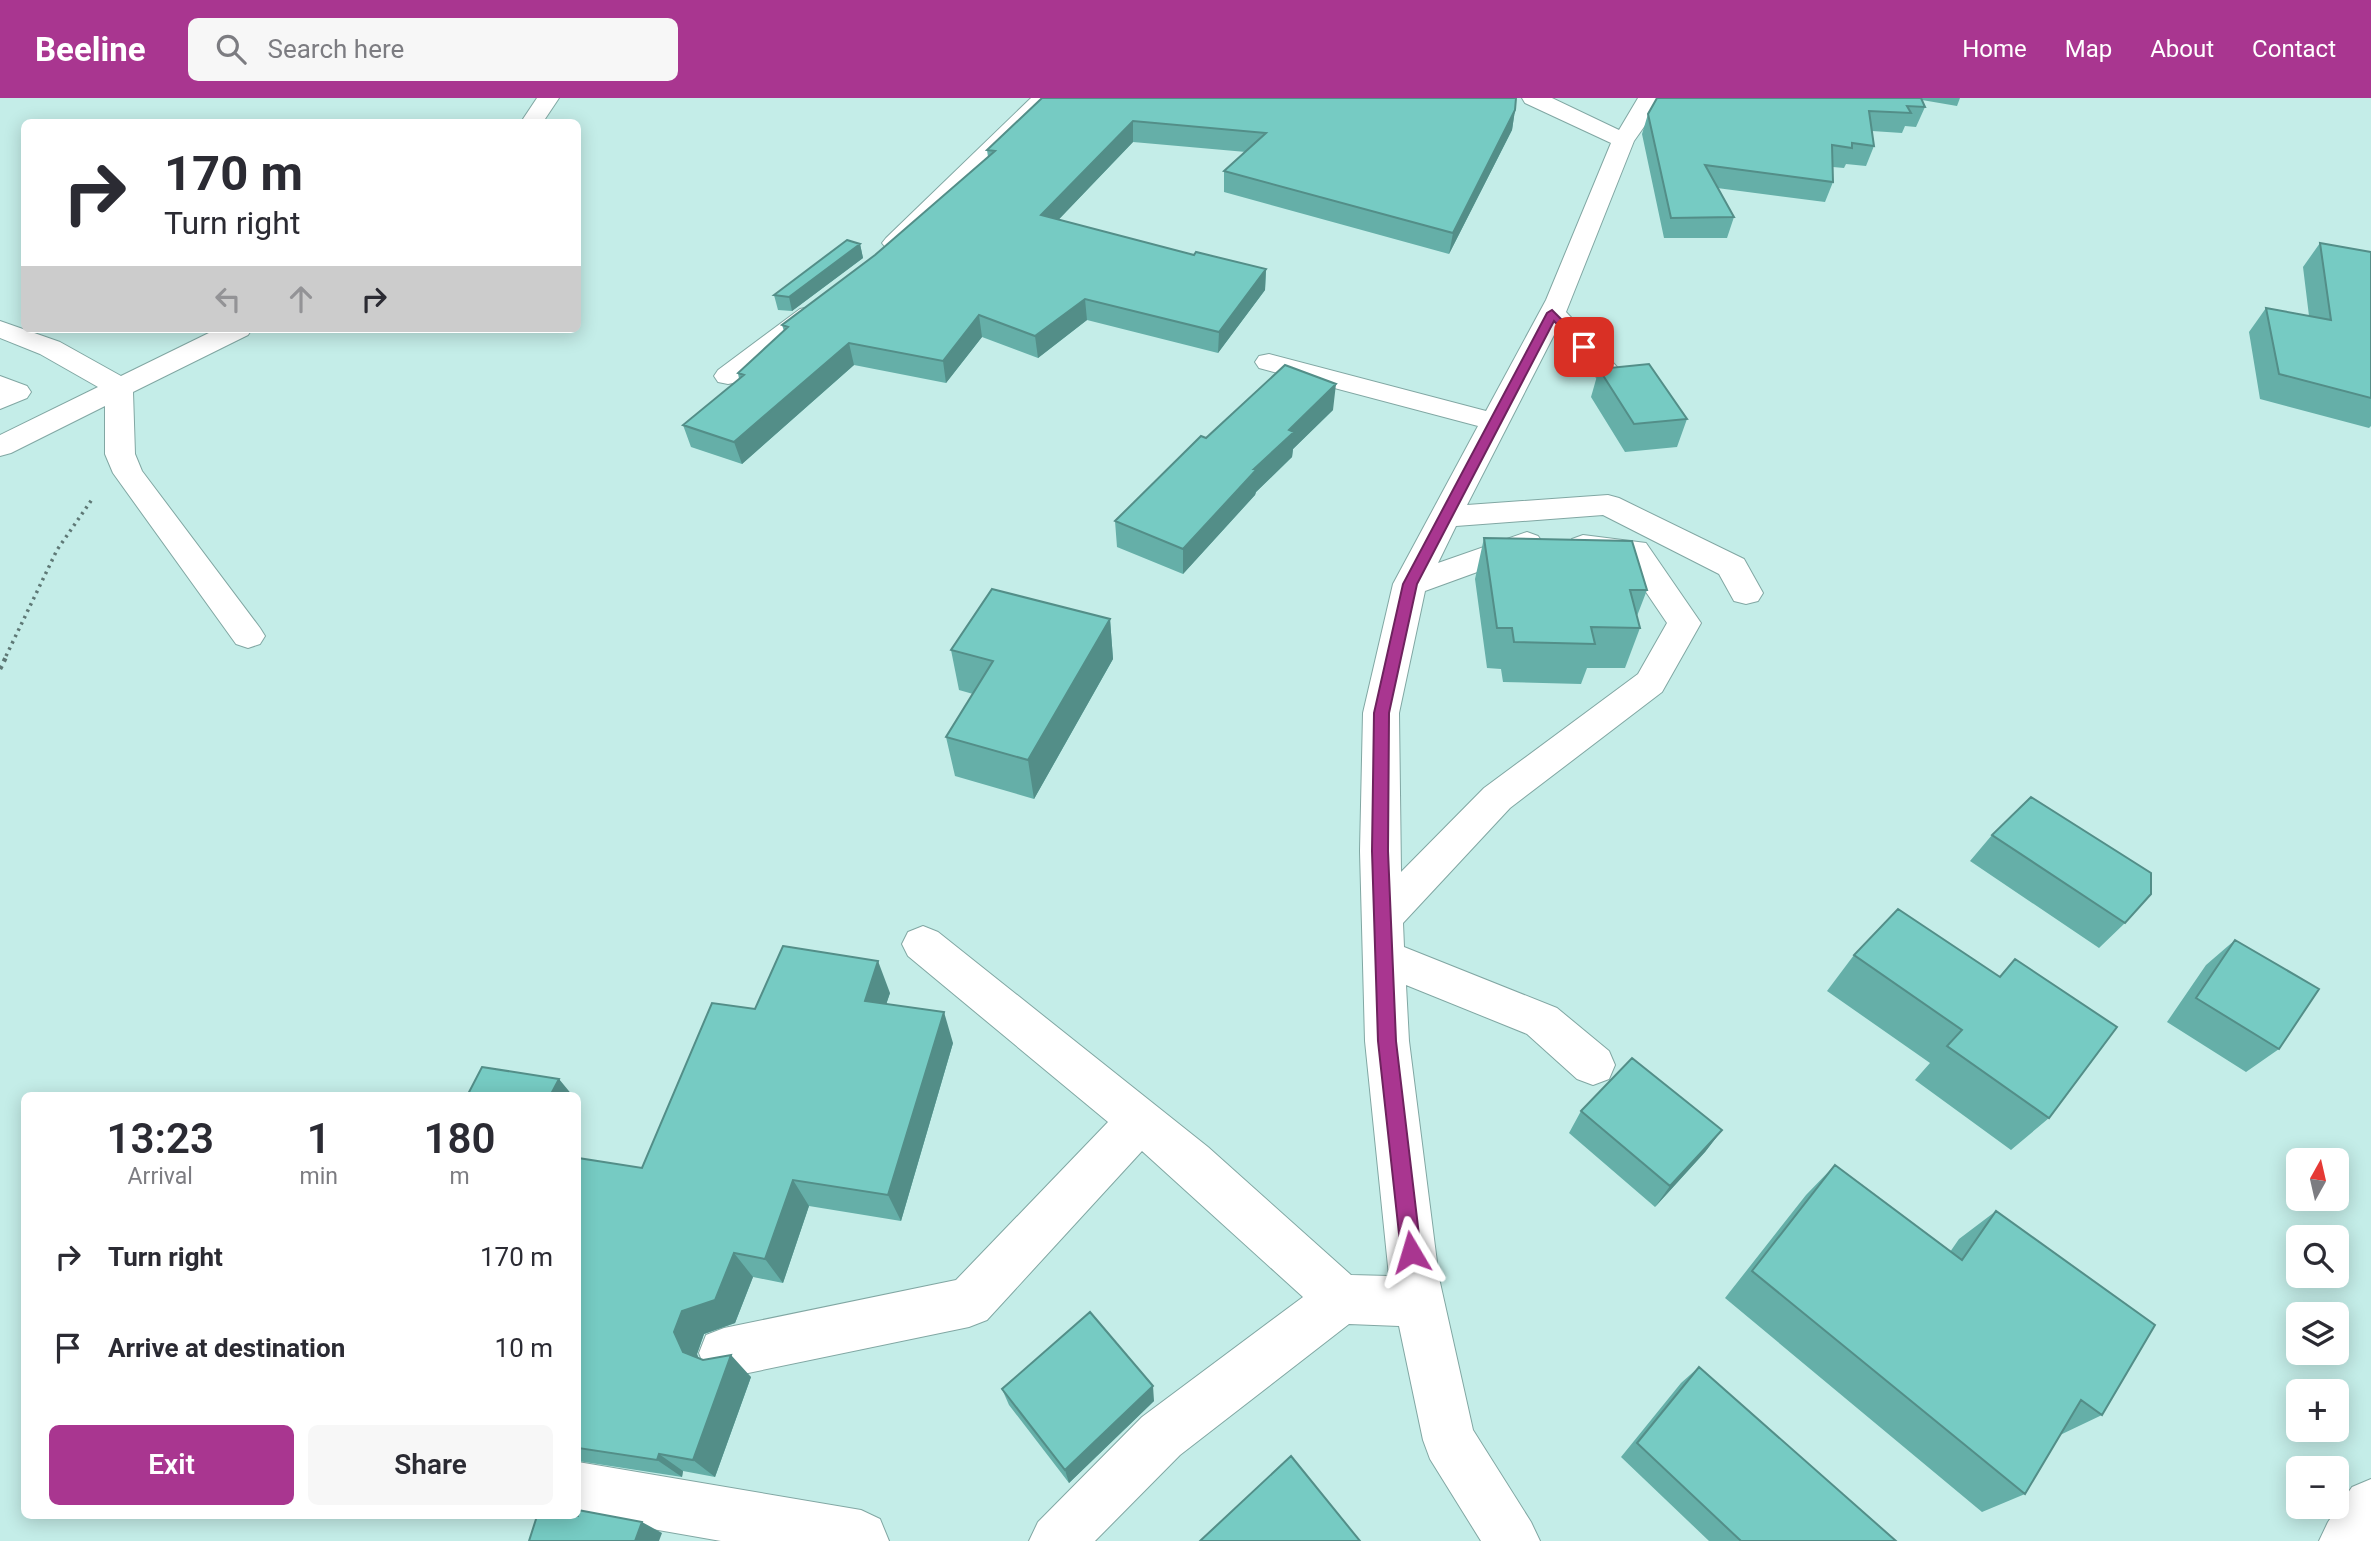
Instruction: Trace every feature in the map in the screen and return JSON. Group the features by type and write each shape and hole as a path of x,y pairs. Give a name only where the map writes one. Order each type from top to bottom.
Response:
{"street":[{"path":"534,119 548,98"},
{"path":"878,260 1044,98"},
{"path":"1533,98 1582,119 1623,141"},
{"path":"1512,1541 1449,1440 1414,1278 1387,1041 1380,851 1381,713 1410,584 1552,313 1623,141 1642,114 1649,98"},
{"path":"728,376 825,302"},
{"path":"1552,313 1615,380"},
{"path":"0,329 50,348 119,387"},
{"path":"0,447 230,333"},
{"path":"1269,362 1495,422"},
{"path":"0,385 17,392 0,400"},
{"path":"119,387 120,454 128,472 248,636"},
{"path":"1445,517 1608,505 1732,567 1745,593"},
{"path":"1383,937 1497,798 1650,683 1684,623 1635,551 1532,541 1410,584"},
{"path":"1383,937 1542,1021 1593,1065"},
{"path":"923,944 1192,1163 1341,1298 1419,1302"},
{"path":"724,1353 969,1302 1140,1121"},
{"path":"1057,1541 1161,1436 1341,1298"},
{"path":"581,1490 861,1538 861,1541"},
{"path":"2347,1541 2371,1506"}],"path":[{"path":"0,668 57,550 89,501 128,472"}],"building":[{"path":"1042,98 1516,98 1515,110 1453,233 1224,171 1266,133 1133,121 1041,215 1194,255 1196,252 1266,269 1219,332 1085,299 1035,336 979,315 943,361 849,343 734,442 683,425 744,375 738,373 788,327 782,325 875,255 995,151 987,150"},
{"path":"1657,98 1921,98 1925,107 1907,106 1911,113 1869,111 1874,146 1852,143 1852,148 1832,145 1833,182 1705,165 1734,217 1671,218 1648,114"},
{"path":"847,240 860,244 789,297 774,295"},
{"path":"2320,243 2371,252 2371,398 2279,374 2266,308 2331,320"},
{"path":"1649,364 1687,419 1634,424 1599,369"},
{"path":"1285,365 1336,384 1289,430 1294,432 1254,469 1257,469 1183,549 1115,521 1201,436 1206,438"},
{"path":"1484,538 1632,541 1647,590 1630,590 1640,628 1591,627 1595,644 1514,642 1512,628 1497,628"},
{"path":"992,589 1110,619 1028,760 946,737 993,661 951,650"},
{"path":"2031,797 2151,873 2151,894 2125,923 1992,835"},
{"path":"1898,909 2000,977 2015,959 2117,1027 2049,1118 1947,1046 1962,1030 1854,955"},
{"path":"2235,940 2319,989 2279,1049 2196,998"},
{"path":"783,946 878,961 865,1001 944,1012 888,1195 793,1180 765,1259 734,1253 715,1300 682,1311 674,1332 683,1352 703,1360 731,1355 693,1460 659,1454 657,1460 581,1448 581,1158 642,1168 712,1003 755,1009"},
{"path":"1632,1058 1722,1130 1670,1186 1581,1111"},
{"path":"482,1067 559,1079 552,1092 469,1092"},
{"path":"1835,1165 1962,1260 1996,1211 2155,1325 2102,1415 2081,1400 2025,1494 1752,1271"},
{"path":"1090,1312 1153,1386 1065,1470 1002,1389"},
{"path":"1699,1367 1896,1541 1741,1541 1637,1443"},
{"path":"1291,1456 1360,1541 1200,1541"},
{"path":"581,1511 642,1522 635,1541 529,1541 536,1519 581,1519"}],"route":[{"path":"1411,1252 1387,1041 1380,851 1381,713 1410,584 1552,313 1584,347"}]}
